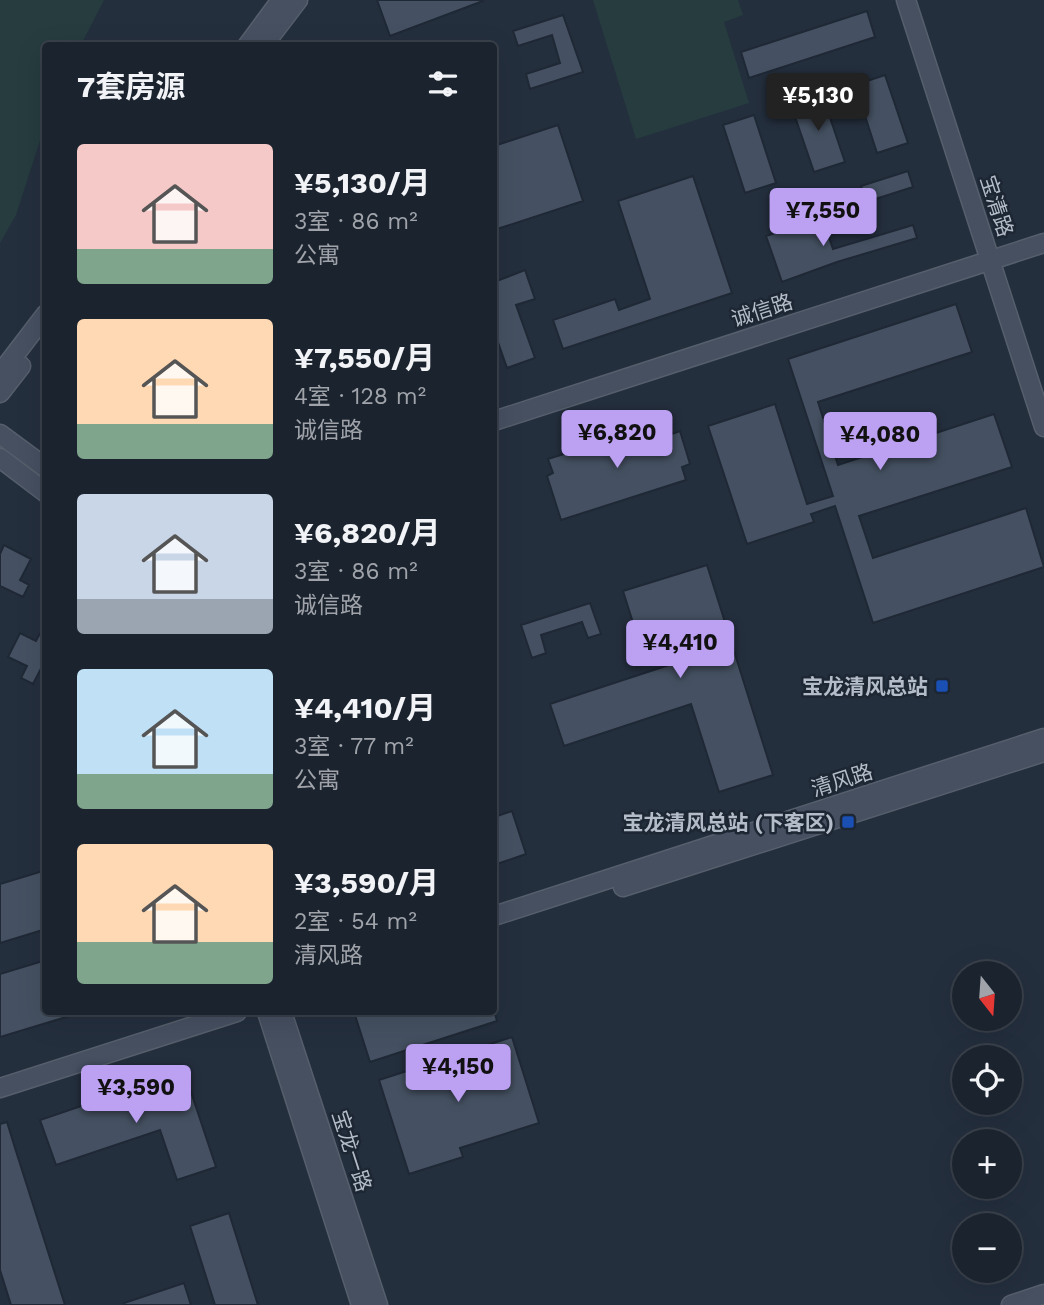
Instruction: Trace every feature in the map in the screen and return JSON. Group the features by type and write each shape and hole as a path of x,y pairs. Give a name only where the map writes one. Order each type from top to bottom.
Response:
{"street":[{"path":"250,42 281,0"},
{"path":"266,42 298,0"},
{"name":"宝清路","path":"906,0 1044,427"},
{"name":"诚信路","path":"497,420 1044,243"},
{"path":"0,374 42,319"},
{"path":"0,393 42,338"},
{"path":"0,434 42,465"},
{"path":"0,458 42,489"},
{"name":"清风路","path":"497,915 1044,738"},
{"name":"清风路","path":"497,928 1044,752"},
{"path":"0,1075 189,1015"},
{"path":"0,1088 228,1015"},
{"name":"宝龙一路","path":"268,1015 361,1305"},
{"name":"宝龙一路","path":"283,1015 378,1305"},
{"path":"1011,1305 1044,1294"}],"green space":[{"path":"0,0 104,0 83,42 42,42 42,134 16,215 0,243"},
{"path":"593,0 738,0 743,15 724,22 749,103 636,139"}],"building":[{"path":"377,0 482,0 483,1 390,36"},
{"path":"867,11 875,37 749,78 741,52"},
{"path":"563,15 583,72 530,89 526,74 560,63 552,35 518,46 513,31"},
{"path":"885,75 908,143 877,153 855,85"},
{"path":"822,94 845,162 814,172 791,105"},
{"path":"754,115 776,183 745,193 723,125"},
{"path":"558,125 583,201 497,229 497,145"},
{"path":"908,171 913,187 866,202 861,186"},
{"path":"693,176 732,293 563,349 553,320 615,299 619,310 650,299 618,201"},
{"path":"822,217 833,249 913,225 917,238 782,282 766,236"},
{"path":"525,270 535,299 516,305 535,358 507,368 497,340 497,281"},
{"path":"956,304 972,352 818,402 838,465 994,414 1012,467 859,516 873,558 1026,508 1044,567 873,623 835,506 811,514 814,522 747,544 708,426 775,404 807,504 833,496 788,359"},
{"path":"668,421 672,434 680,431 690,464 682,467 686,480 561,520 547,476 553,473 548,459"},
{"path":"4,545 31,559 20,580 29,585 23,597 0,586 0,554"},
{"path":"707,565 773,775 719,792 691,704 564,746 550,704 678,662 671,639 641,648 623,591"},
{"path":"590,603 601,634 588,638 582,622 541,635 546,653 532,658 521,625"},
{"path":"42,630 42,667 33,684 21,678 27,666 8,657 20,633 36,641"},
{"path":"512,811 526,854 497,864 497,816"},
{"path":"42,871 42,930 0,943 0,884"},
{"path":"42,961 42,1015 73,1015 0,1037 0,974"},
{"path":"355,1015 495,1015 497,1021 370,1062"},
{"path":"512,1037 539,1123 460,1148 463,1157 409,1174 379,1080"},
{"path":"184,1071 216,1167 177,1180 160,1130 56,1165 40,1120"},
{"path":"7,1122 65,1305 11,1305 0,1270 0,1124"},
{"path":"229,1213 258,1305 215,1305 190,1226"},
{"path":"184,1283 191,1305 124,1305 124,1303"}],"place":[{"name":"宝龙清风总站","path":"942,686"},
{"name":"宝龙清风总站 (下客区)","path":"848,822"}]}
